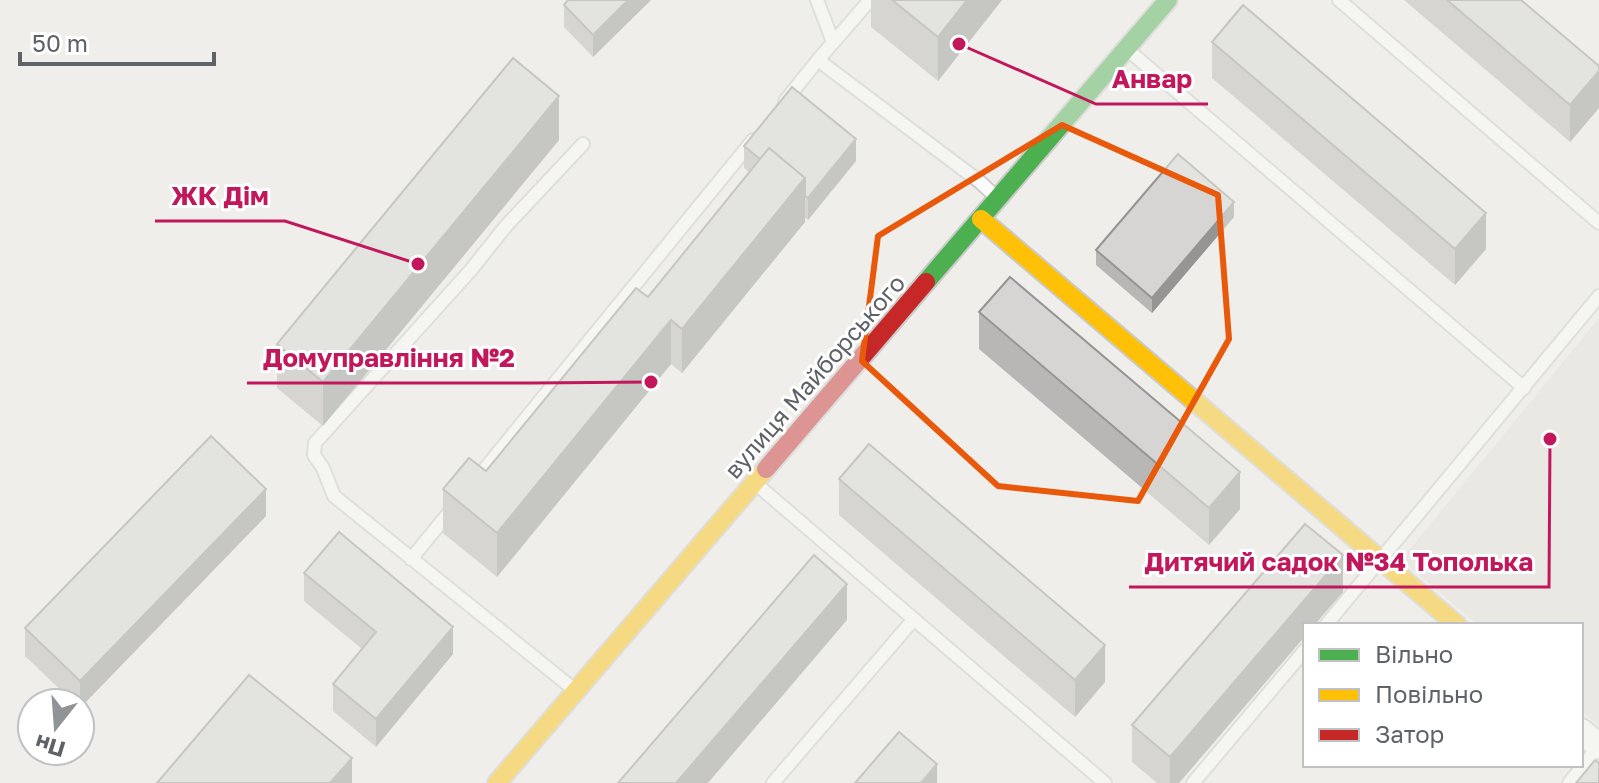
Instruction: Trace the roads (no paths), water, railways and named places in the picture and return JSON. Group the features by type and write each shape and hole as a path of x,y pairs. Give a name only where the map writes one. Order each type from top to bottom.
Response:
{"street":[{"name":"вулиця Майборського","path":"497,783 1168,0"},
{"path":"981,219 1455,623"},
{"path":"1583,733 1599,746"}],"lane":[{"path":"817,0 833,42"},
{"path":"779,108 870,0"},
{"path":"1339,0 1599,223"},
{"path":"1126,48 1524,388"},
{"path":"818,60 980,182 998,199"},
{"path":"411,559 759,133"},
{"path":"576,691 334,496 314,455 315,443 470,271 506,226 583,144"},
{"path":"1328,623 1599,296"},
{"path":"755,482 1105,783"},
{"path":"773,783 914,619"},
{"path":"1193,783 1303,652"},
{"path":"1583,766 1599,746"},
{"path":"1569,783 1582,767"}],"place":[{"name":"Анвар","path":"959,44"},
{"name":"ЖК Дім","path":"418,264"},
{"name":"Домуправління №2","path":"651,382"},
{"name":"Дитячий садок №34 Тополька","path":"1550,439"}]}
